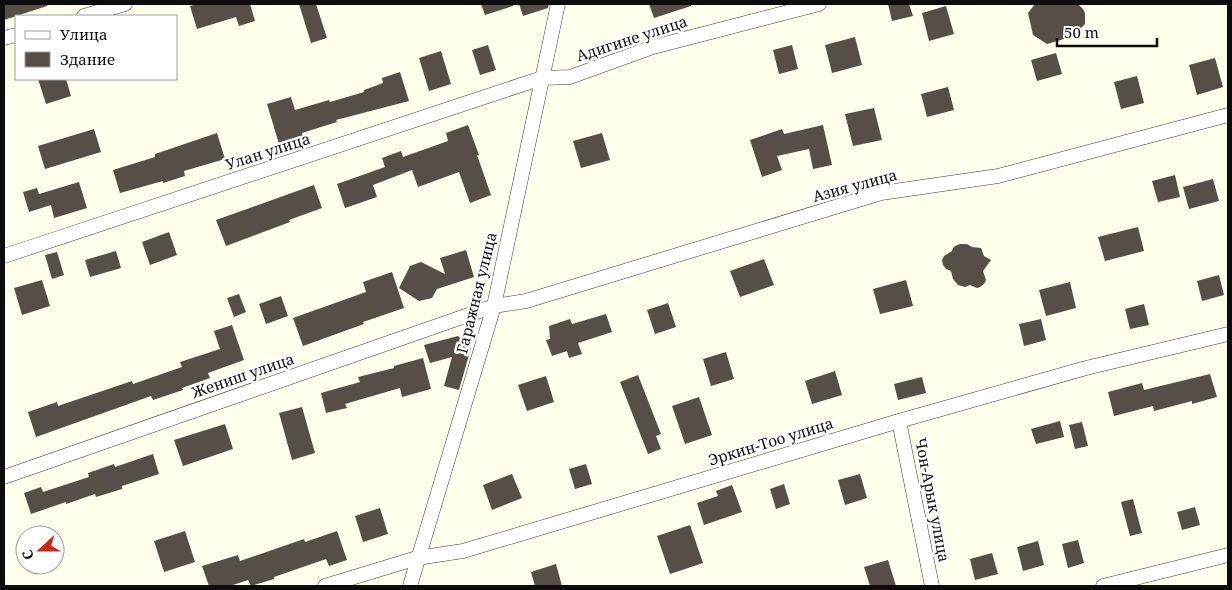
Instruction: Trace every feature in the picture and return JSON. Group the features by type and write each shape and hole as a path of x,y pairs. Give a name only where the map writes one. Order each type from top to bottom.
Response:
{"street":[{"path":"87,15 125,4"},
{"name":"Гаражная улица","path":"410,586 494,306 558,4"},
{"name":"Адигине улица","path":"542,78 570,77 653,46 819,4"},
{"name":"Улан улица","path":"4,256 542,78"},
{"name":"Азия улица","path":"494,306 526,301 881,193 998,176 1228,115"},
{"name":"Жениш улица","path":"4,477 494,306"},
{"name":"Эркин-Тоо улица","path":"325,586 417,558 463,551 899,421 1086,368 1228,334"},
{"name":"Чон-Арык улица","path":"899,421 932,586"},
{"path":"1103,586 1131,583 1228,555"}],"building":[{"path":"4,4 47,4 47,6 4,20"},
{"path":"196,4 250,4 255,21 239,26 236,17 197,29 190,6"},
{"path":"299,4 316,4 327,38 311,43"},
{"path":"481,4 513,4 513,6 485,15"},
{"path":"519,4 549,4 548,8 523,16"},
{"path":"649,4 691,4 691,6 654,18"},
{"path":"888,4 909,4 913,16 892,21"},
{"path":"1035,4 1078,4 1085,13 1085,24 1080,29 1069,32 1064,39 1047,44 1033,35 1028,13"},
{"path":"946,6 954,34 929,41 922,13"},
{"path":"855,37 862,65 832,73 825,45"},
{"path":"488,45 496,70 480,75 472,50"},
{"path":"792,45 798,69 779,74 773,50"},
{"path":"441,51 451,84 429,91 419,58"},
{"path":"1056,53 1062,74 1037,81 1031,60"},
{"path":"1215,58 1223,87 1197,95 1189,65"},
{"path":"400,72 409,101 336,120 337,122 302,133 303,136 279,144 267,104 291,97 295,110 329,100 330,102 364,92 364,90 383,83 382,78"},
{"path":"1137,76 1144,103 1121,109 1114,82"},
{"path":"38,80 66,80 71,96 46,104"},
{"path":"948,87 954,110 927,117 921,94"},
{"path":"874,108 882,140 853,146 845,114"},
{"path":"468,125 491,195 470,203 459,172 418,187 412,170 373,185 377,197 345,208 337,184 385,167 382,158 401,151 403,157 448,141 446,133"},
{"path":"823,125 832,165 813,169 809,149 777,156 782,170 762,177 750,140 782,129 784,134"},
{"path":"94,129 101,152 45,169 38,146"},
{"path":"217,133 225,159 184,171 185,176 120,193 113,170 155,157 155,154"},
{"path":"602,133 610,160 581,168 573,141"},
{"path":"1175,175 1180,197 1158,202 1152,181"},
{"path":"1213,179 1219,201 1189,209 1183,187"},
{"path":"79,182 87,208 54,218 51,205 29,212 23,192 37,188 39,194"},
{"path":"314,185 322,208 226,246 216,220"},
{"path":"1138,227 1144,251 1105,261 1098,237"},
{"path":"169,232 177,255 150,265 142,242"},
{"path":"960,244 981,248 984,256 991,260 983,271 986,280 980,287 958,285 953,279 951,271 943,265 942,260 944,256"},
{"path":"466,250 474,277 437,289 432,298 419,301 399,288 410,266 421,262 445,274 440,258"},
{"path":"116,251 121,268 90,277 85,260"},
{"path":"57,252 64,275 52,279 45,255"},
{"path":"764,259 774,285 740,297 730,271"},
{"path":"392,272 404,308 303,346 293,318 366,292 363,282"},
{"path":"1219,275 1224,295 1202,301 1197,281"},
{"path":"42,280 50,306 22,315 14,288"},
{"path":"906,280 913,306 880,314 873,289"},
{"path":"1070,282 1076,308 1046,316 1039,290"},
{"path":"239,294 246,312 234,317 227,298"},
{"path":"281,296 288,316 266,324 259,304"},
{"path":"668,303 676,327 655,334 647,310"},
{"path":"1144,304 1149,325 1130,329 1125,309"},
{"path":"606,314 612,332 578,343 582,354 569,358 567,351 552,356 546,340 550,339 549,326 570,319 572,324"},
{"path":"1041,319 1046,340 1024,346 1019,324"},
{"path":"232,325 244,360 208,373 210,378 182,388 183,390 153,400 151,396 36,437 28,412 57,402 58,406 132,381 133,384 182,367 180,362 220,349 214,331"},
{"path":"458,336 471,348 459,390 444,386 452,357 430,363 424,345"},
{"path":"726,352 734,379 711,386 703,359"},
{"path":"423,358 431,389 402,397 400,388 345,404 347,408 326,413 321,393 360,382 358,377"},
{"path":"835,371 842,395 812,404 805,381"},
{"path":"1210,374 1217,397 1192,404 1192,401 1154,411 1153,406 1114,416 1108,392 1142,383 1144,390"},
{"path":"638,375 661,434 656,436 661,449 648,454 620,382"},
{"path":"546,376 554,402 527,411 518,385"},
{"path":"922,377 926,393 898,400 894,384"},
{"path":"699,397 712,435 685,444 672,406"},
{"path":"302,407 315,453 292,460 279,413"},
{"path":"1060,421 1064,437 1036,444 1031,429"},
{"path":"1082,422 1088,446 1075,449 1069,425"},
{"path":"225,424 233,449 183,466 174,440"},
{"path":"153,454 159,474 122,486 122,489 96,497 95,494 31,514 24,493 41,487 43,492 89,477 88,473 114,464 115,467"},
{"path":"586,464 592,484 575,489 569,469"},
{"path":"512,474 522,498 492,510 483,485"},
{"path":"860,474 867,498 845,505 838,480"},
{"path":"784,484 790,504 776,509 770,489"},
{"path":"732,485 742,512 704,525 697,503 718,496 716,491"},
{"path":"1133,499 1142,533 1130,536 1121,502"},
{"path":"1195,507 1200,525 1182,530 1177,512"},
{"path":"380,508 388,534 363,542 355,516"},
{"path":"690,525 703,563 670,574 657,536"},
{"path":"185,531 195,562 164,572 154,541"},
{"path":"337,531 347,560 329,566 326,559 251,586 248,580 230,586 209,586 202,566 238,555 240,561 304,539 305,542"},
{"path":"1078,540 1084,563 1068,568 1062,544"},
{"path":"1038,541 1044,565 1023,571 1017,547"},
{"path":"992,553 998,574 975,580 970,559"},
{"path":"888,560 896,586 870,586 864,567"},
{"path":"556,564 562,586 535,586 531,572"}]}
